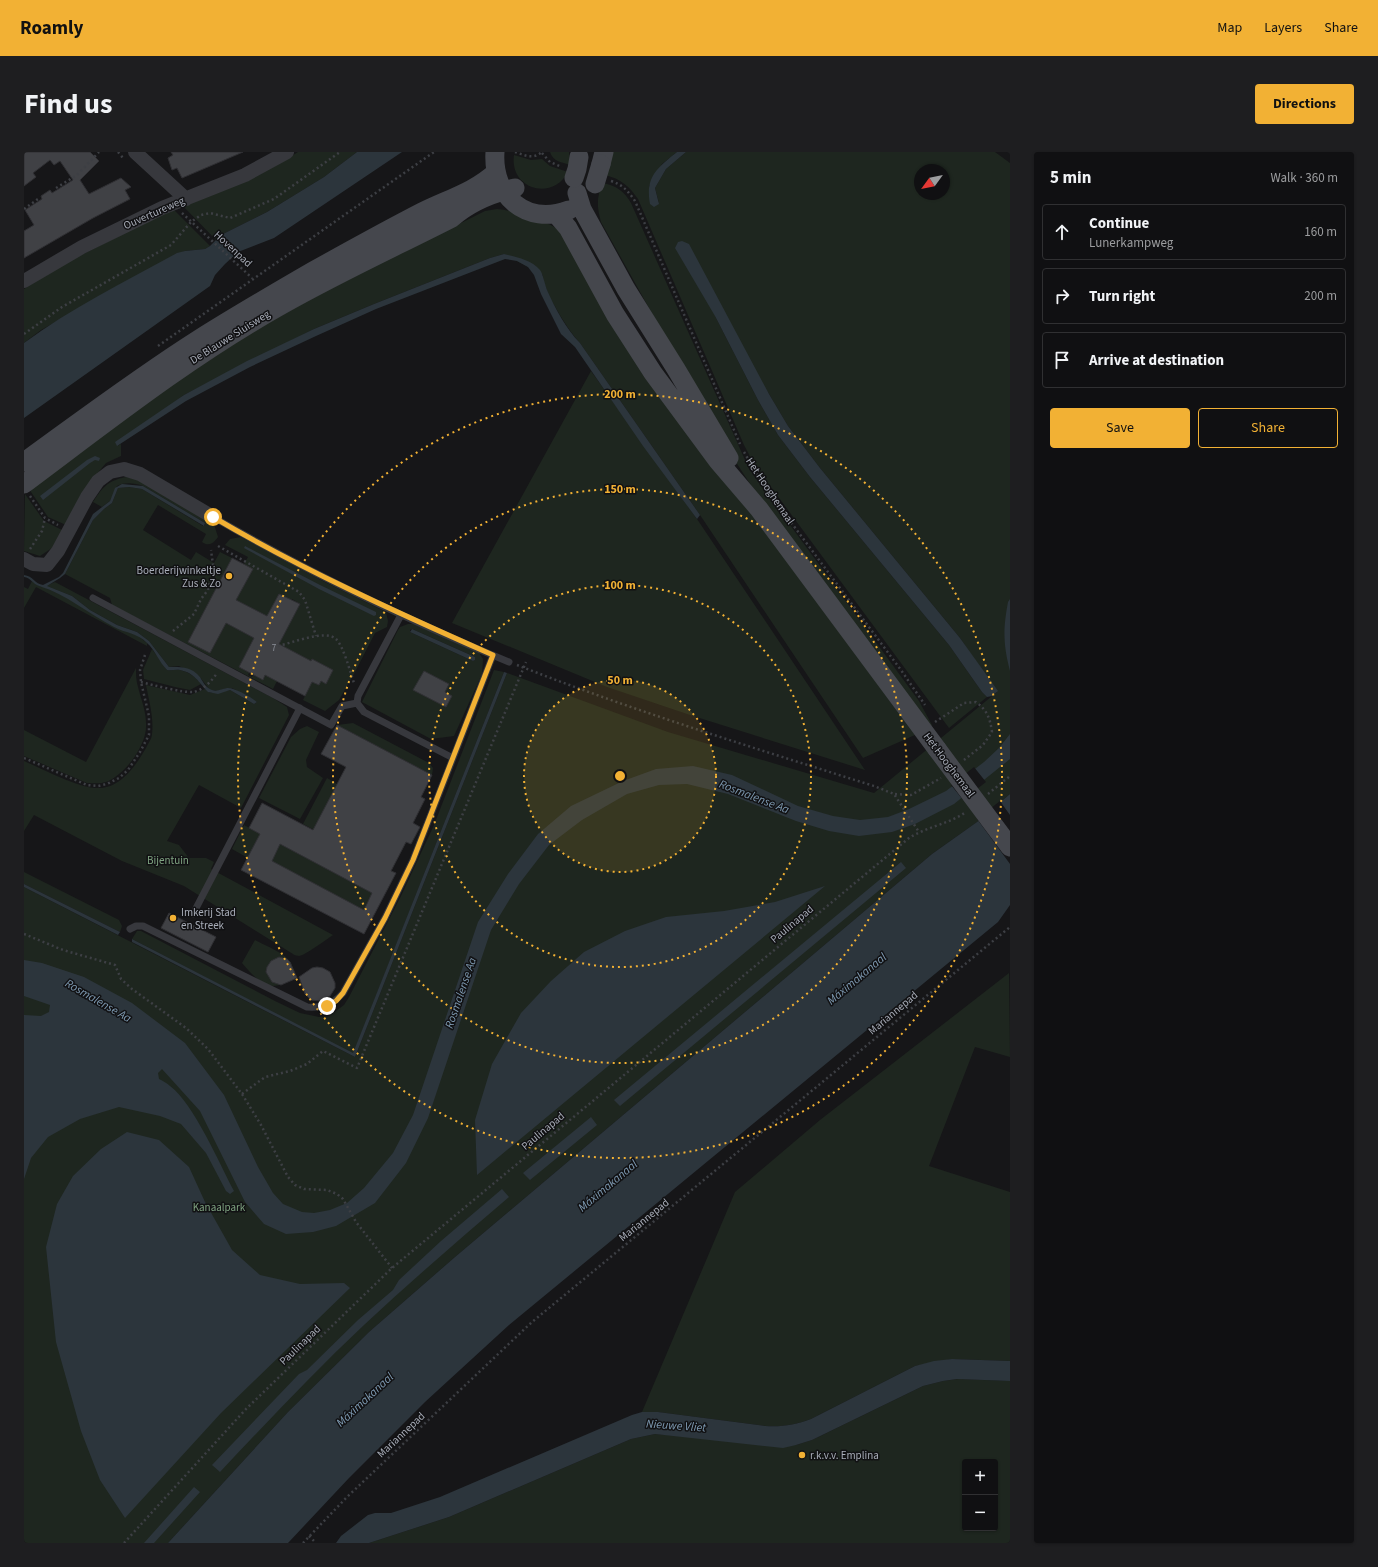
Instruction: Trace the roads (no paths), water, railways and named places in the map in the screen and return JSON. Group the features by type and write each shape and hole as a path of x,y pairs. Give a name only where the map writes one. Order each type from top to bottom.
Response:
{"main road":[{"path":"497,157 509,192 515,204 529,212 556,214 583,191 593,156"},
{"name":"De Blauwe Sluisweg","path":"24,462 123,391 198,340 237,316 385,231 440,203 455,198 484,182 497,157"},
{"path":"509,192 538,204 555,204 583,191"},
{"name":"Het Hooghemaal","path":"583,191 592,241 606,252 626,289 702,411 759,509"},
{"name":"De Blauwe Sluisweg","path":"26,489 152,389 206,352 280,306 452,218 461,210 509,192"},
{"name":"Het Hooghemaal","path":"556,214 568,228 615,314 653,373 718,460 759,509 1010,847"}],"street":[{"path":"135,152 186,199"},
{"name":"Ouvertureweg","path":"24,281 82,247 162,208 245,175 287,152"},
{"path":"26,555 33,564 47,565 58,551 87,497 98,481 110,472 124,469 140,474 213,517"}],"lane":[{"path":"213,517 324,577 401,615 509,662"},
{"path":"93,598 331,726 342,706 358,700 401,615"},
{"path":"130,929 136,926 143,926 307,1007 317,1008 327,1006 336,1001 343,993 385,918 413,860 493,655"},
{"path":"358,700 364,712 453,758"},
{"path":"193,914 300,708"}],"water":[{"path":"357,152 402,152 274,238 238,252 215,275 210,286 24,418 24,343 60,318 177,253 205,249 221,235 267,212 324,177"},
{"path":"677,152 686,152 666,169 655,188 659,204 654,207 650,204 649,195 651,180 658,168"},
{"path":"682,241 689,244 769,394 788,426 820,468 960,638 998,691 992,696 987,697 982,692 949,645 810,477 778,435 758,400 715,316 675,248 678,242"},
{"path":"504,254 528,261 540,270 557,311 700,515 697,519 643,446 575,347 561,334 541,294 534,275 528,267 517,261 505,259 376,309 316,336 250,367 186,401 117,446 115,442 184,395 247,361 314,329 374,304 490,258"},
{"path":"95,456 100,458 99,461 95,460 90,463 43,500 40,496 87,460"},
{"path":"122,484 143,486 205,523 204,526 142,489 129,487 118,488 112,503 93,520 65,574 47,586 72,596 90,610 117,625 137,632 149,641 169,667 189,669 197,673 208,688 216,691 227,688 234,689 257,702 254,704 230,690 218,694 208,692 196,678 185,671 167,670 150,646 140,637 114,627 59,594 37,585 24,577 24,575 32,578 43,585 59,577 63,573 93,514 110,501 115,488"},
{"path":"245,546 376,612 376,615 374,616 319,589 244,548"},
{"path":"1010,599 1010,671 1004,636 1006,612"},
{"path":"412,629 475,657 475,660 473,661 410,632"},
{"path":"504,672 507,673 355,1057 132,942 132,939 353,1053"},
{"name":"Rosmalense Aa","path":"1010,734 1010,759 954,804 915,824 892,832 859,836 829,831 796,821 728,794 687,784 659,785 627,794 582,820 549,845 519,884 491,930 428,1118 406,1163 375,1203 336,1226 313,1232 286,1234 264,1224 245,1202 200,1111 162,1069 158,1073 159,1079 170,1086 188,1106 197,1120 234,1191 230,1194 226,1191 206,1153 181,1124 160,1116 119,1107 80,1119 48,1137 31,1158 24,1179 24,1015 41,1016 49,1012 50,1005 24,996 24,960 42,963 84,977 132,1003 185,1043 224,1095 258,1167 273,1193 283,1204 302,1212 314,1213 330,1210 347,1203 364,1188 393,1153 413,1115 478,922 508,874 538,834 571,806 623,781 656,769 693,766 732,775 798,806 833,816 860,820 888,817 909,809 946,791 984,762 999,748"},
{"name":"Máximakanaal","path":"1010,794 1010,905 998,922 509,1325 425,1402 349,1478 288,1543 168,1543 288,1412 369,1332 455,1257 932,854 977,822"},
{"path":"901,862 906,868 620,1106 614,1100"},
{"path":"24,884 120,932 118,935 24,887"},
{"path":"825,886 477,1175 475,1120 492,1064 521,1013 551,981 584,952 625,931 666,917 724,911 775,902"},
{"path":"591,1117 597,1125 530,1180 523,1173"},
{"path":"127,1132 159,1140 189,1167 205,1202 232,1250 260,1275 300,1284 344,1283 350,1288 221,1413 125,1518 100,1480 81,1431 56,1342 46,1247 57,1204 73,1176 101,1149"},
{"path":"502,1189 509,1197 418,1276 345,1343 220,1472 212,1465 299,1374 307,1370 358,1320 393,1290 399,1280 441,1241"},
{"name":"Nieuwe Vliet","path":"952,1359 1010,1361 1010,1381 957,1379 923,1386 812,1440 783,1448 655,1434 631,1439 449,1517 369,1543 336,1543 341,1536 368,1515 375,1513 391,1513 440,1497 642,1412 658,1412 765,1426 788,1425 811,1419 915,1366 934,1361"},
{"path":"194,1487 200,1492 154,1543 144,1543"}],"place":[{"name":"Boerderijwinkeltje Zus & Zo","path":"229,576"},
{"name":"Imkerij Stad en Streek","path":"173,918"},
{"name":"r.k.v.v. Emplina","path":"802,1455"}],"park label":[{"name":"Bijentuin","path":"168,860"},
{"name":"Kanaalpark","path":"219,1207"}]}
